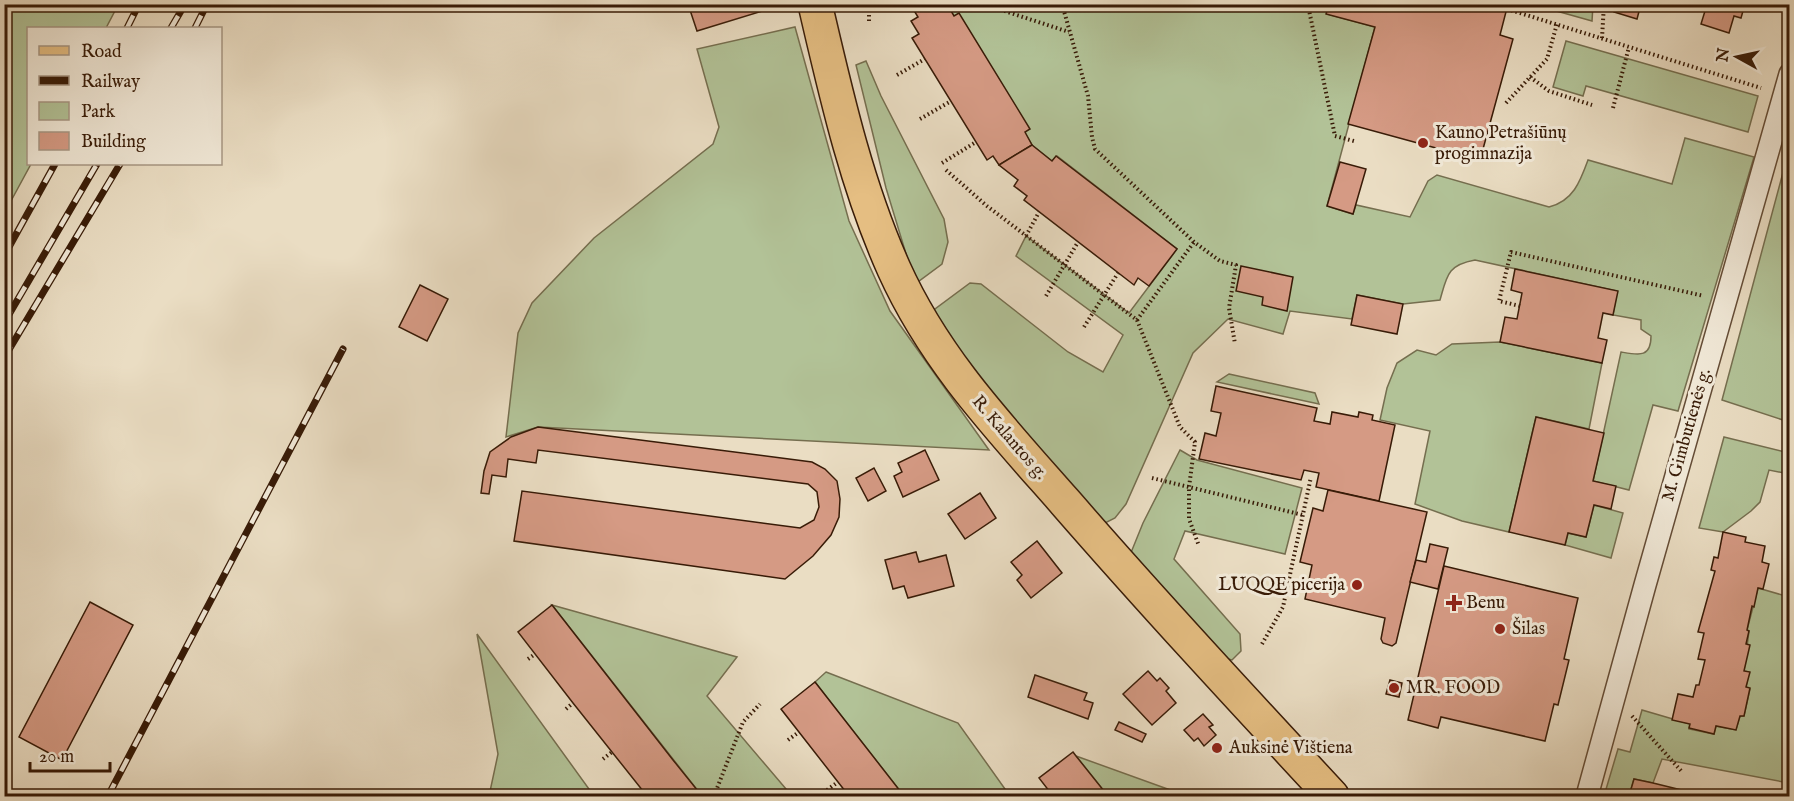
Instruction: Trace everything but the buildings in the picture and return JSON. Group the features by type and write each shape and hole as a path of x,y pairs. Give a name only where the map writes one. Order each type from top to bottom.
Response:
{"main road":[{"name":"R. Kalantos g.","path":"815,4 840,111 868,205 894,269 936,345 970,393 1096,538 1332,796"}],"street":[{"name":"M. Gimbutienės g.","path":"1587,796 1790,74"}],"path":[{"path":"869,4 869,21"},
{"path":"983,4 1070,32"},
{"path":"1062,4 1088,96 1095,149 1194,242 1220,261 1236,265 1229,308 1235,344"},
{"path":"1311,4 1309,10 1335,136 1354,141"},
{"path":"1602,38 1604,4"},
{"path":"1507,9 1784,95"},
{"path":"1506,103 1547,58 1557,24"},
{"path":"1613,108 1629,47"},
{"path":"897,75 925,59"},
{"path":"1530,77 1549,91 1592,105"},
{"path":"920,119 951,101"},
{"path":"942,163 976,142"},
{"path":"946,170 987,206 1137,320 1180,427 1195,442 1189,487 1189,519 1199,546"},
{"path":"1026,236 1039,212"},
{"path":"1046,296 1078,242"},
{"path":"1137,320 1194,242"},
{"path":"1520,306 1499,301 1511,252 1726,300"},
{"path":"1084,327 1118,273"},
{"path":"1262,644 1283,608 1311,477"},
{"path":"1152,478 1303,515"},
{"path":"528,659 535,654"},
{"path":"1614,695 1683,773"},
{"path":"566,709 573,703"},
{"path":"714,796 743,722 760,704"},
{"path":"788,740 799,732"},
{"path":"603,759 612,752"},
{"path":"827,790 838,782"}],"green space":[{"path":"5,4 118,5 107,27 27,27 27,165 30,165 5,212"},
{"path":"947,5 1329,5 1327,14 1375,27 1327,206 1353,214 1356,205 1410,217 1428,181 1437,175 1549,207 1570,195 1588,160 1672,184 1685,138 1754,157 1678,411 1653,405 1629,490 1593,481 1621,352 1638,354 1646,352 1649,348 1651,336 1641,329 1641,320 1613,315 1617,291 1475,260 1453,269 1444,284 1440,300 1403,304 1357,295 1352,319 1290,311 1283,334 1228,319 1193,353 1126,504 1115,518 1103,524 963,359 931,312 970,283 981,284 1068,352 1103,372 1123,335 1016,256 1026,236 1129,313 1177,249 1057,156 1052,161 1032,145"},
{"path":"1535,5 1593,5 1592,21"},
{"path":"795,27 849,221 890,311 989,450 538,427 506,437 518,333 532,303 594,238 713,144 719,127 697,49"},
{"path":"1566,41 1758,96 1748,132 1586,86 1583,96 1553,87"},
{"path":"866,61 881,96 944,219 948,242 942,264 915,284 905,263 907,257 886,188 856,65"},
{"path":"1790,150 1789,422 1722,400"},
{"path":"1500,342 1602,363 1589,429 1536,417 1509,532 1462,521 1415,504 1430,431 1380,420 1387,388 1397,363 1417,350 1436,355 1452,344"},
{"path":"1229,374 1315,393 1319,404 1217,382"},
{"path":"1724,437 1789,453 1790,470 1784,473 1769,470 1760,502 1723,532 1699,528"},
{"path":"1180,450 1197,460 1302,488 1285,554 1185,531 1174,559 1240,634 1241,651 1232,660 1224,658 1130,555 1143,523"},
{"path":"1594,505 1623,513 1611,558 1565,545 1568,533 1586,537"},
{"path":"1758,588 1789,597 1789,783 1662,759 1653,783 1634,779 1629,796 1604,796 1618,749 1630,752 1642,710 1690,724 1689,729 1714,734 1716,726 1736,730 1740,716 1744,716 1750,689 1746,687 1749,672 1744,671 1749,631 1747,630"},
{"path":"552,605 737,657 707,696 792,796 702,796"},
{"path":"477,634 594,796 489,796 498,754"},
{"path":"826,672 958,723 1010,796 904,796 815,682"},
{"path":"1076,756 1187,796 1108,796"}],"railway":[{"path":"128,27 139,4"},
{"path":"172,27 185,4"},
{"path":"196,27 207,4"},
{"path":"4,256 54,165"},
{"path":"4,323 96,165"},
{"path":"4,358 119,165"},
{"path":"108,796 343,349"}],"place":[{"name":"Kauno Petrašiūnų progimnazija","path":"1423,143"},
{"name":"LUQQE picerija","path":"1357,585"},
{"name":"Benu","path":"1454,603"},
{"name":"Šilas","path":"1500,629"},
{"name":"MR. FOOD","path":"1394,688"},
{"name":"Auksinė Vištiena","path":"1217,748"}]}
